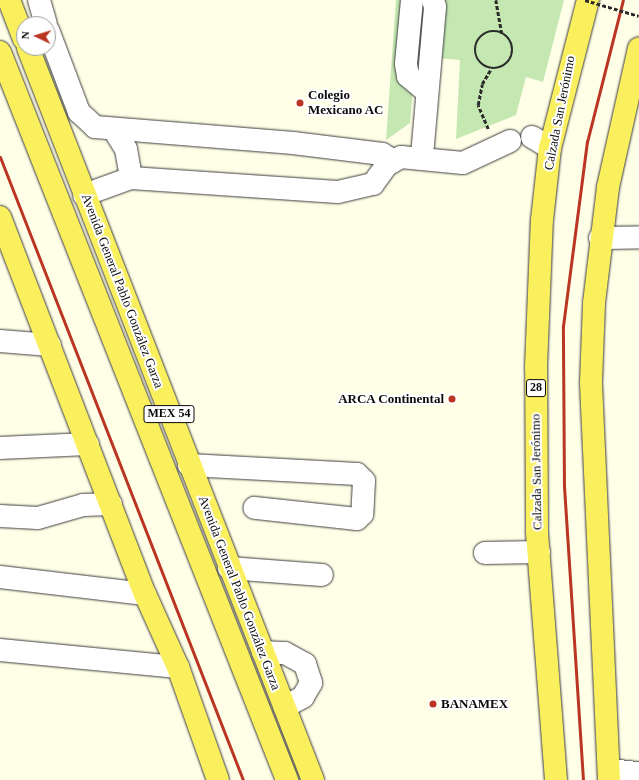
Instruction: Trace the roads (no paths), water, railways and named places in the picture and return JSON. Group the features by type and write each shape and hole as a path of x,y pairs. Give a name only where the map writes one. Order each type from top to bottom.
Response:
{"main road":[{"path":"9,0 16,18"},
{"name":"Calzada San Jerónimo","path":"556,780 539,552 536,367 542,220 541,142 588,0"},
{"path":"609,775 590,382 600,238 618,137 639,48"},
{"name":"Avenida General Pablo González Garza","path":"0,52 287,780"},
{"name":"Avenida General Pablo González Garza","path":"31,56 229,568 313,779"},
{"path":"0,217 145,594 178,666 218,780"}],"street":[{"path":"39,0 44,16"},
{"path":"412,0 406,64 408,76 426,91"},
{"path":"422,156 426,91 435,7 433,0"},
{"path":"56,51 79,112 95,127 114,130 294,143 382,154 393,160 422,156 463,163 500,145"},
{"path":"114,130 126,149 131,178"},
{"path":"84,195 131,178 338,192 373,184 393,160"},
{"path":"600,238 639,237"},
{"path":"0,341 50,345"},
{"path":"0,448 88,444"},
{"path":"189,465 357,474 364,481 362,514 358,519 255,508"},
{"path":"0,516 38,518 83,505 111,504"},
{"path":"485,553 539,552"},
{"path":"229,568 322,575"},
{"path":"0,577 145,594"},
{"path":"0,650 178,666"},
{"path":"262,652 284,653 305,664 311,683 303,697 284,707"},
{"path":"609,775 639,773"}],"railway":[{"path":"583,780 564,487 563,326 587,142 623,0"},
{"path":"0,157 243,780"}],"place":[{"name":"Colegio Mexicano AC","path":"300,103"},
{"name":"ARCA Continental","path":"452,399"},
{"name":"BANAMEX","path":"433,704"}]}
